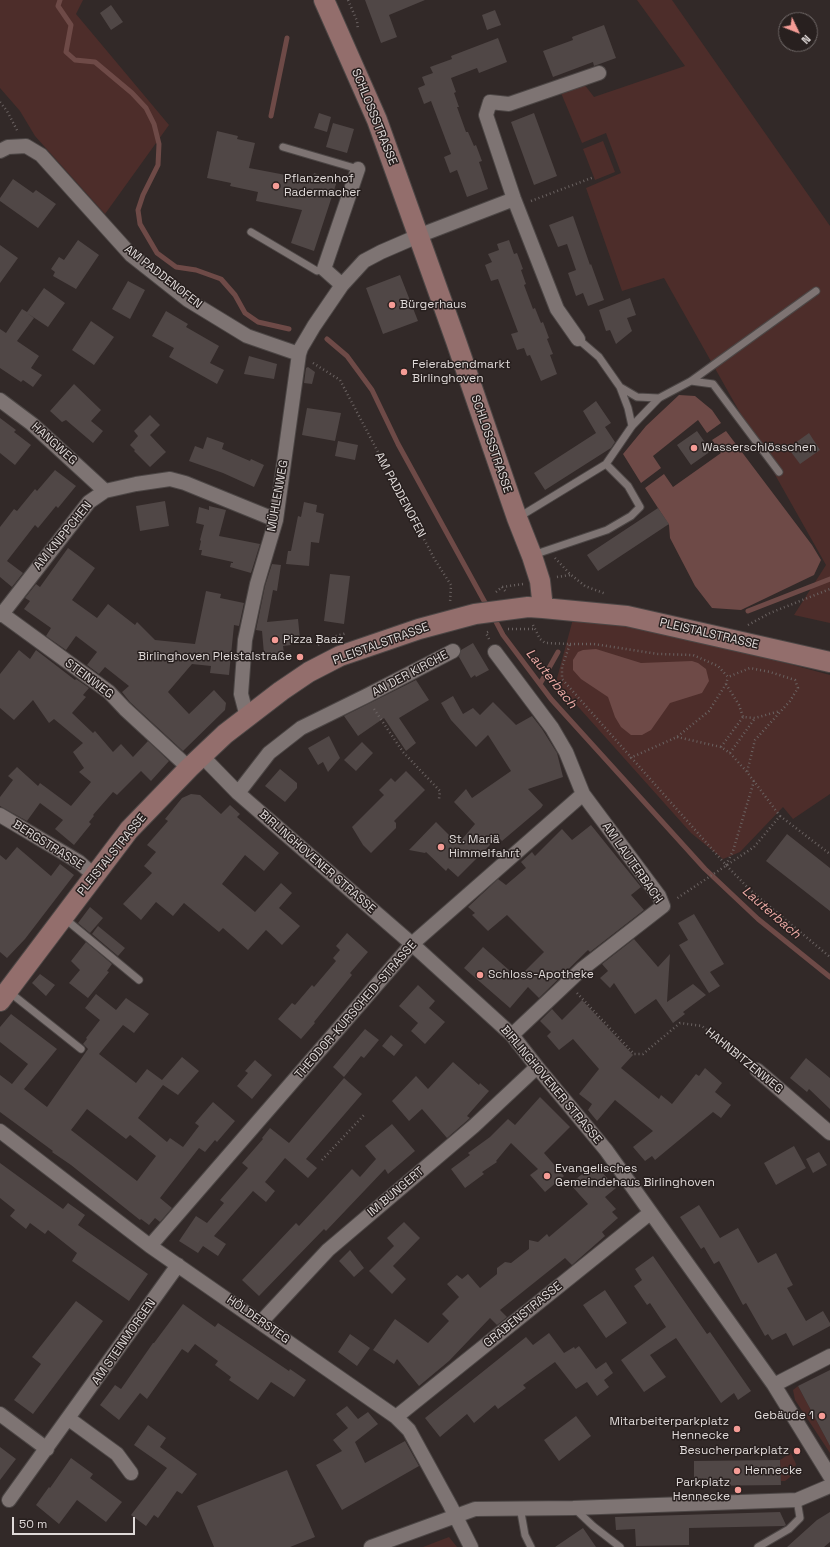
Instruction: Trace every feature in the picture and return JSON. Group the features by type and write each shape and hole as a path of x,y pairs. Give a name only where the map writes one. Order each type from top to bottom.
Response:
{"main road":[{"name":"SCHLOSSSTRASSE","path":"324,0 377,120 517,518 532,556 540,581 543,608"},
{"name":"PLEISTALSTRASSE","path":"4,996 129,830 195,762 225,734 281,691 309,672 340,656 419,629 475,614 503,610 543,608 627,616 830,662"}],"street":[{"path":"578,339 557,309 516,203 486,115 490,102 509,104 599,73"},
{"path":"0,151 8,147 26,146"},
{"name":"AM PADDENOFEN","path":"26,146 41,155 131,255 188,300 247,336 299,354"},
{"path":"342,285 324,269 358,169"},
{"path":"418,236 516,203"},
{"name":"MÜHLENWEG","path":"247,717 241,694 245,640 257,584 276,520 299,354 314,326 342,285 364,261 418,236"},
{"name":"HANGWEG","path":"0,400 32,424 105,492"},
{"name":"AM KNIPPCHEN","path":"1,614 89,502 105,492 136,484 170,479 185,483 276,520"},
{"name":"STEINWEG","path":"1,614 109,692 125,709 195,762"},
{"name":"AN DER KIRCHE","path":"238,793 269,753 301,728 453,651"},
{"name":"AM LAUTERBACH","path":"494,652 552,728 566,752 583,794 659,896 663,906 567,982 512,1035"},
{"name":"BIRLINGHOVENER STRASSE","path":"195,762 238,793 412,944 512,1035 606,1150 774,1385 830,1476"},
{"name":"THEODOR-KURSCHEID-STRASSE","path":"150,1246 412,944 583,794"},
{"name":"BERGSTRASSE","path":"0,815 79,862 95,876"},
{"name":"IM BUNGERT","path":"261,1322 328,1250 474,1126 537,1067"},
{"name":"HAHNBITZENWEG","path":"757,1070 830,1133"},
{"name":"HÖLDERSTEG","path":"0,1131 150,1246 396,1417 409,1430 471,1547"},
{"name":"GRABENSTRASSE","path":"396,1417 650,1213"},
{"name":"AM STEINMORGEN","path":"9,1500 69,1419 178,1265"},
{"path":"774,1385 830,1356"},
{"path":"0,1414 47,1449"},
{"path":"69,1419 117,1454 132,1473"},
{"path":"371,1547 475,1509 520,1507 573,1508 797,1500 830,1486"}],"lane":[{"path":"283,147 358,169"},
{"path":"251,232 317,271 324,269"},
{"path":"517,518 606,464 632,426 659,398 691,381 816,291"},
{"path":"578,339 600,357 620,387 628,408 632,426"},
{"path":"691,381 713,384 779,472"},
{"path":"620,387 637,398 659,398"},
{"path":"532,556 607,530 631,516 640,507 628,486 606,464"},
{"path":"63,918 139,980"},
{"path":"4,996 81,1049"},
{"path":"758,1547 789,1529 800,1518 797,1500"},
{"path":"520,1507 525,1536 531,1547"},
{"path":"573,1508 620,1547"}],"path":[{"path":"0,102 7,111 26,146"},
{"path":"516,203 594,177"},
{"name":"AM PADDENOFEN","path":"299,354 340,380 435,560 451,585 450,604"},
{"path":"731,639 744,627 770,613 830,589"},
{"path":"518,629 536,629 540,639 545,643 594,644 658,654 693,655 718,666 728,676"},
{"path":"570,644 562,667 562,679 630,758 750,890 830,957"},
{"path":"728,676 750,668 770,672 795,680 798,688 790,701 755,740 747,772"},
{"path":"630,758 677,737 708,711 726,684 728,676"},
{"path":"726,684 739,705 743,717"},
{"name":"AN DER KIRCHE","path":"366,696 403,752 440,791 439,799"},
{"path":"743,717 755,718 781,710"},
{"path":"721,747 743,717"},
{"path":"730,753 755,718"},
{"path":"677,737 721,747 730,753 747,772 780,816 830,854"},
{"path":"726,865 733,851 754,781"},
{"path":"687,893 754,847 780,816"},
{"name":"HAHNBITZENWEG","path":"567,982 634,1054 643,1054 680,1023 702,1026 757,1070"},
{"path":"322,1160 364,1115"}],"shaded area":[{"path":"0,0 83,0 76,14 169,125 105,214 35,136 20,111 0,88"},
{"path":"637,0 672,0 830,226 830,623 794,615 826,565 664,278 622,291 586,188 621,173 606,133 582,143 561,93 584,84 594,97 685,66"},
{"path":"603,141 615,172 595,180 583,149"},
{"path":"679,395 695,396 712,410 721,423 707,433 698,420 653,456 661,468 641,483 623,454 646,426"},
{"path":"726,431 812,545 821,560 814,575 741,610 712,608 695,586 670,538 669,525 645,488 664,474 673,487 721,453 712,440"},
{"path":"573,619 642,628 689,637 830,675 830,794 793,819 783,807 740,852 723,859 691,833 556,682"},
{"path":"596,649 641,663 692,661 698,663 706,669 709,681 702,693 670,703 651,730 642,735 631,735 621,727 615,717 608,697 581,679 573,670 573,660 578,652"},
{"path":"798,1386 830,1446 830,1453 795,1400 793,1390"},
{"path":"791,1453 796,1464 794,1474 785,1481 781,1481 780,1460"},
{"path":"449,1537 457,1547 423,1547"}],"building":[{"path":"365,0 425,0 389,15 397,37 381,43"},
{"path":"111,5 123,22 111,30 100,13"},
{"path":"495,10 501,25 487,30 482,15"},
{"path":"604,25 616,58 594,66 593,62 553,77 543,51 573,40 572,37"},
{"path":"498,38 507,62 479,73 477,68 451,78 456,92 454,93 459,107 457,107 466,132 468,132 474,146 476,145 482,161 479,162 488,189 467,197 457,170 450,173 444,157 451,154 431,101 424,104 418,88 425,85 422,77 433,73 430,67 452,59 451,56"},
{"path":"319,113 331,117 327,132 314,128"},
{"path":"534,113 557,176 534,185 511,122"},
{"path":"333,123 354,129 347,153 326,147"},
{"path":"217,131 238,136 237,139 255,143 249,168 312,180 314,173 337,181 314,251 291,243 302,210 256,201 258,192 230,186 231,183 207,178"},
{"path":"13,179 33,193 36,190 56,204 38,228 0,201 0,198"},
{"path":"573,216 604,300 588,306 583,293 576,296 568,273 576,270 567,244 558,247 549,225"},
{"path":"78,240 99,255 76,289 53,276 55,272 51,269 59,257 64,260"},
{"path":"509,240 514,254 517,253 523,269 521,270 526,284 524,285 533,309 535,308 541,323 543,322 549,338 547,339 553,354 550,355 557,374 541,381 530,355 527,356 524,348 517,350 511,334 518,332 498,279 491,281 485,265 492,262 488,254 499,250 497,244"},
{"path":"0,245 18,258 0,283"},
{"name":"Bürgerhaus","path":"400,275 418,321 383,334 366,288"},
{"path":"128,281 145,290 130,319 112,309"},
{"path":"44,288 65,303 48,327 27,313 34,318 17,341 39,356 31,368 42,375 33,387 23,380 21,382 0,368 0,329 6,333 22,309 27,312"},
{"path":"630,298 636,315 627,318 632,331 616,344 610,330 606,331 599,310"},
{"path":"166,311 188,324 186,327 219,346 210,363 224,370 217,384 169,357 174,348 152,336"},
{"path":"91,321 114,337 94,365 72,350"},
{"path":"249,356 277,364 274,379 244,374"},
{"path":"308,367 315,372 312,384 304,383 306,368"},
{"path":"74,384 101,410 91,421 103,431 93,443 66,420 62,422 50,411"},
{"path":"596,401 611,423 605,427 615,442 611,448 545,490 534,473 596,433 583,411"},
{"path":"307,408 341,413 335,441 302,435"},
{"path":"150,415 160,425 150,435 166,452 150,467 130,445 138,436 134,431"},
{"path":"0,418 16,430 14,432 31,445 15,465 0,453"},
{"name":"Wasserschlösschen","path":"697,431 711,451 691,465 677,445"},
{"path":"809,433 820,450 800,464 788,448"},
{"path":"207,437 224,443 222,449 250,461 251,459 264,465 254,487 223,473 189,461 195,446 203,449"},
{"path":"338,441 358,445 355,460 335,456"},
{"path":"55,470 76,486 58,508 56,506 38,528 35,525 7,561 23,573 12,587 0,577 0,527 14,509 17,511 35,489 37,491"},
{"path":"165,501 169,526 140,531 136,506"},
{"path":"304,502 317,505 316,512 324,514 319,543 311,542 309,566 286,564 288,551 291,551 298,516 301,517"},
{"path":"209,506 226,510 219,536 260,544 251,573 230,567 231,563 233,562 201,555 202,550 199,550 200,540 204,525 196,523 199,507 209,510"},
{"path":"658,508 669,524 598,571 587,555"},
{"path":"68,548 95,568 72,600 97,618 108,604 135,625 137,622 155,640 195,644 206,591 221,594 220,598 244,603 239,626 234,625 229,675 210,673 211,666 192,664 168,692 189,714 214,690 226,703 225,710 183,751 130,702 122,692 129,686 105,667 99,674 87,665 97,652 76,636 66,650 46,636 51,628 24,609 30,601 25,598 36,584 40,587"},
{"path":"272,564 281,565 277,591 273,590 267,622 298,619 300,639 291,640 291,645 283,646 284,653 264,654 262,631 256,630 265,586"},
{"path":"330,574 350,576 344,624 324,621"},
{"path":"473,643 489,670 471,678 459,657 461,650"},
{"path":"19,650 30,659 36,650 75,680 76,679 89,688 83,695 86,697 72,713 93,733 95,731 113,752 121,744 133,757 148,741 169,761 151,781 141,771 117,795 113,792 93,815 94,816 89,822 91,824 74,845 55,829 63,820 40,803 27,821 0,806 0,797 13,780 8,776 17,767 38,786 40,783 71,806 91,782 79,772 84,768 73,752 83,743 54,719 49,723 33,700 14,720 0,708 0,674"},
{"path":"416,680 429,700 399,718 416,743 406,751 384,718 358,736 344,716"},
{"path":"453,696 463,714 473,708 480,715 493,702 516,725 532,716 557,753 563,777 528,789 543,805 541,808 502,841 500,839 495,844 493,842 458,877 448,868 446,871 426,852 409,850 436,822 458,844 475,824 454,802 466,789 472,798 511,771 488,735 476,747 451,720 441,703"},
{"path":"329,736 340,758 328,772 323,762 318,765 308,748"},
{"path":"362,742 373,753 356,771 344,760"},
{"path":"280,769 297,783 297,788 285,802 265,786"},
{"path":"406,771 425,790 394,821 396,823 396,828 371,853 363,845 352,827 384,795 379,790 391,778 395,782"},
{"path":"191,794 200,795 221,814 230,805 240,814 237,817 279,853 264,871 245,855 222,884 255,912 281,883 292,893 279,908 300,926 282,945 266,930 248,950 223,928 219,932 184,903 173,916 156,902 141,920 123,904 152,873 144,866 156,852 147,845 168,821 165,819 182,798"},
{"path":"591,825 641,887 631,895 644,910 590,952 588,950 539,998 528,987 510,1008 464,968 483,947 518,978 544,952 507,915 488,931 472,915 475,913 468,907 498,879 506,885 526,868 521,862 532,852 535,856 562,829 572,840"},
{"path":"787,834 830,868 830,911 766,861"},
{"path":"17,847 51,876 60,864 74,875 25,939 7,958 0,952 0,855 6,860"},
{"path":"90,907 103,918 90,933 78,923"},
{"path":"694,914 724,964 710,972 720,986 709,993 679,945 688,940 678,923"},
{"path":"98,926 125,948 118,956 92,934"},
{"path":"347,933 368,952 350,973 352,975 301,1039 278,1019 292,1003 295,1005 312,985 314,987 336,961 333,958 340,950 336,946"},
{"path":"634,939 658,967 670,954 667,1002 693,984 706,995 683,1012 685,1014 673,1023 656,999 635,1014 614,983 610,988 600,978 608,971 602,964"},
{"path":"86,942 112,964 107,971 109,972 88,998 69,983 80,970 71,961"},
{"path":"40,974 55,985 46,996 32,983"},
{"path":"418,985 435,1001 429,1008 445,1022 425,1044 411,1031 418,1023 399,1006"},
{"path":"96,994 116,1010 126,998 149,1014 134,1033 123,1025 99,1054 136,1083 147,1069 162,1080 182,1057 199,1071 178,1095 163,1085 138,1118 167,1142 170,1138 183,1147 199,1126 195,1123 213,1102 235,1121 217,1142 215,1140 205,1152 199,1148 160,1198 172,1208 160,1222 155,1218 149,1225 141,1219 140,1220 71,1165 52,1152 53,1151 0,1112 0,1075 12,1084 28,1064 0,1042 0,1027 11,1014 57,1049 24,1089 47,1107 88,1049 83,1044 100,1020 85,1008","holes":["87,1109 126,1139 130,1135 156,1156 137,1181 71,1130"]},
{"path":"582,1000 633,1055 621,1068 659,1099 661,1095 672,1104 696,1074 699,1076 705,1068 722,1083 715,1092 731,1105 721,1118 713,1112 655,1160 652,1156 645,1161 633,1147 653,1131 615,1100 597,1121 588,1110 592,1104 579,1094 599,1069 573,1039 559,1050 547,1036 551,1032 540,1021 552,1009 562,1020"},
{"path":"365,1029 379,1040 364,1058 361,1056 344,1077 333,1067"},
{"path":"391,1035 403,1045 394,1056 382,1046"},
{"path":"806,1058 830,1078 830,1109 809,1089 807,1092 790,1078"},
{"path":"255,1060 272,1075 252,1099 237,1086 248,1073 245,1071"},
{"path":"453,1062 479,1085 480,1083 489,1091 467,1116 470,1118 447,1138 422,1109 409,1121 392,1101 416,1076 428,1089"},
{"path":"344,1078 362,1094 306,1159 317,1168 308,1178 285,1158 265,1182 275,1191 266,1202 253,1191 214,1236 226,1244 218,1256 203,1246 198,1253 179,1241 196,1216 207,1223 224,1203 220,1200 248,1168 242,1163 263,1139 262,1138 270,1128 289,1143"},
{"path":"540,1097 570,1127 544,1153 564,1176 545,1192 530,1175 538,1169 511,1143 496,1161 497,1162 482,1172 484,1174 465,1188 451,1169 470,1155 468,1153 490,1137 508,1119 515,1125"},
{"path":"392,1124 415,1151 388,1174 385,1169 326,1231 324,1229 259,1296 242,1280 296,1223 299,1226 352,1169 360,1177 376,1159 365,1146"},
{"path":"794,1146 806,1168 776,1185 764,1163"},
{"path":"819,1152 827,1165 813,1173 806,1159"},
{"path":"0,1163 63,1209 68,1203 85,1215 78,1225 148,1274 129,1301 72,1261 77,1253 48,1230 45,1234 30,1223 26,1229 10,1216 15,1210 0,1198"},
{"path":"592,1166 597,1172 600,1170 616,1188 605,1197 616,1209 612,1212 618,1218 602,1232 605,1236 572,1265 565,1258 500,1310 507,1317 497,1325 490,1318 449,1361 419,1386 397,1359 394,1364 373,1350 395,1319 428,1343 449,1321 442,1314 459,1297 447,1284 457,1275 462,1279 468,1274 480,1288 497,1274 497,1268 505,1262 511,1263 529,1249 529,1240 538,1242 547,1234 549,1237 588,1204 570,1184"},
{"path":"699,1205 720,1238 738,1228 758,1263 776,1253 793,1285 787,1288 806,1321 823,1311 830,1323 830,1326 793,1346 786,1333 772,1340 768,1334 765,1336 746,1303 743,1305 719,1261 714,1264 704,1247 701,1249 680,1217"},
{"path":"404,1222 420,1238 393,1266 406,1279 392,1294 369,1271 394,1246 387,1238"},
{"path":"350,1250 364,1268 354,1277 339,1261"},
{"path":"653,1256 707,1334 710,1332 751,1391 738,1400 734,1393 721,1403 676,1338 650,1355 666,1377 644,1392 621,1360 666,1327 650,1303 647,1305 634,1286 642,1280 635,1269"},
{"path":"605,1290 627,1323 606,1338 583,1305"},
{"path":"76,1301 103,1321 33,1414 14,1400 41,1364 32,1357"},
{"path":"183,1304 215,1327 218,1323 289,1371 290,1369 306,1380 294,1397 271,1382 258,1400 229,1380 231,1377 215,1365 218,1361 195,1344 188,1353 182,1349 147,1399 140,1393 119,1420 100,1405 115,1385 121,1389 153,1343"},
{"path":"549,1333 564,1353 574,1347 575,1349 579,1346 596,1369 606,1362 613,1373 604,1380 609,1387 597,1396 587,1382 576,1389 555,1362 523,1385 526,1388 498,1409 495,1405 474,1423 467,1414 440,1437 425,1418 526,1337 533,1345"},
{"path":"350,1334 370,1348 357,1366 338,1352"},
{"name":"Gebäude 1","path":"830,1370 830,1446 798,1386"},
{"path":"347,1406 358,1419 368,1412 378,1424 355,1442 365,1463 405,1441 419,1466 342,1510 316,1465 342,1451 333,1440 348,1428 336,1414"},
{"path":"576,1416 591,1436 559,1461 544,1440"},
{"path":"148,1425 166,1438 160,1447 197,1474 182,1494 177,1491 158,1518 154,1515 146,1526 131,1515 167,1468 134,1445"},
{"path":"0,1447 16,1459 0,1480"},
{"path":"71,1458 93,1474 90,1478 122,1502 106,1522 77,1500 59,1524 36,1505"},
{"name":"Hennecke","path":"780,1460 781,1485 694,1486 694,1461"},
{"path":"287,1470 315,1537 290,1547 214,1547 197,1506"},
{"path":"780,1512 786,1525 784,1526 689,1528 689,1545 636,1546 635,1529 616,1530 615,1517"},
{"path":"830,1512 830,1542 824,1547 787,1547 817,1520"},
{"path":"583,1528 596,1547 555,1547"}],"waterway":[{"name":"Lauterbach","path":"60,0 58,6 71,25 66,52 75,60 95,62 132,93 146,108 154,124 159,144 158,165 143,195 138,210 140,224 157,253 176,267 196,270 221,279 235,295 245,313 258,322 289,329"},
{"path":"271,116 287,38"},
{"name":"Lauterbach","path":"327,339 347,356 372,390 398,444 488,608"},
{"path":"748,611 830,579"},
{"name":"Lauterbach","path":"493,616 503,635 551,699 705,869 758,919 830,977"},
{"path":"540,684 558,652"}],"place":[{"name":"Pflanzenhof Radermacher","path":"276,186"},
{"name":"Bürgerhaus","path":"392,305"},
{"name":"Feierabendmarkt Birlinghoven","path":"404,372"},
{"name":"Wasserschlösschen","path":"694,448"},
{"name":"Pizza Baaz","path":"275,640"},
{"name":"Birlinghoven Pleistalstraße","path":"300,657"},
{"name":"St. Mariä Himmelfahrt","path":"441,847"},
{"name":"Schloss-Apotheke","path":"480,975"},
{"name":"Evangelisches Gemeindehaus Birlinghoven","path":"547,1176"},
{"name":"Gebäude 1","path":"822,1416"},
{"name":"Mitarbeiterparkplatz Hennecke","path":"737,1429"},
{"name":"Besucherparkplatz","path":"797,1451"},
{"name":"Hennecke","path":"737,1471"},
{"name":"Parkplatz Hennecke","path":"738,1490"}]}
